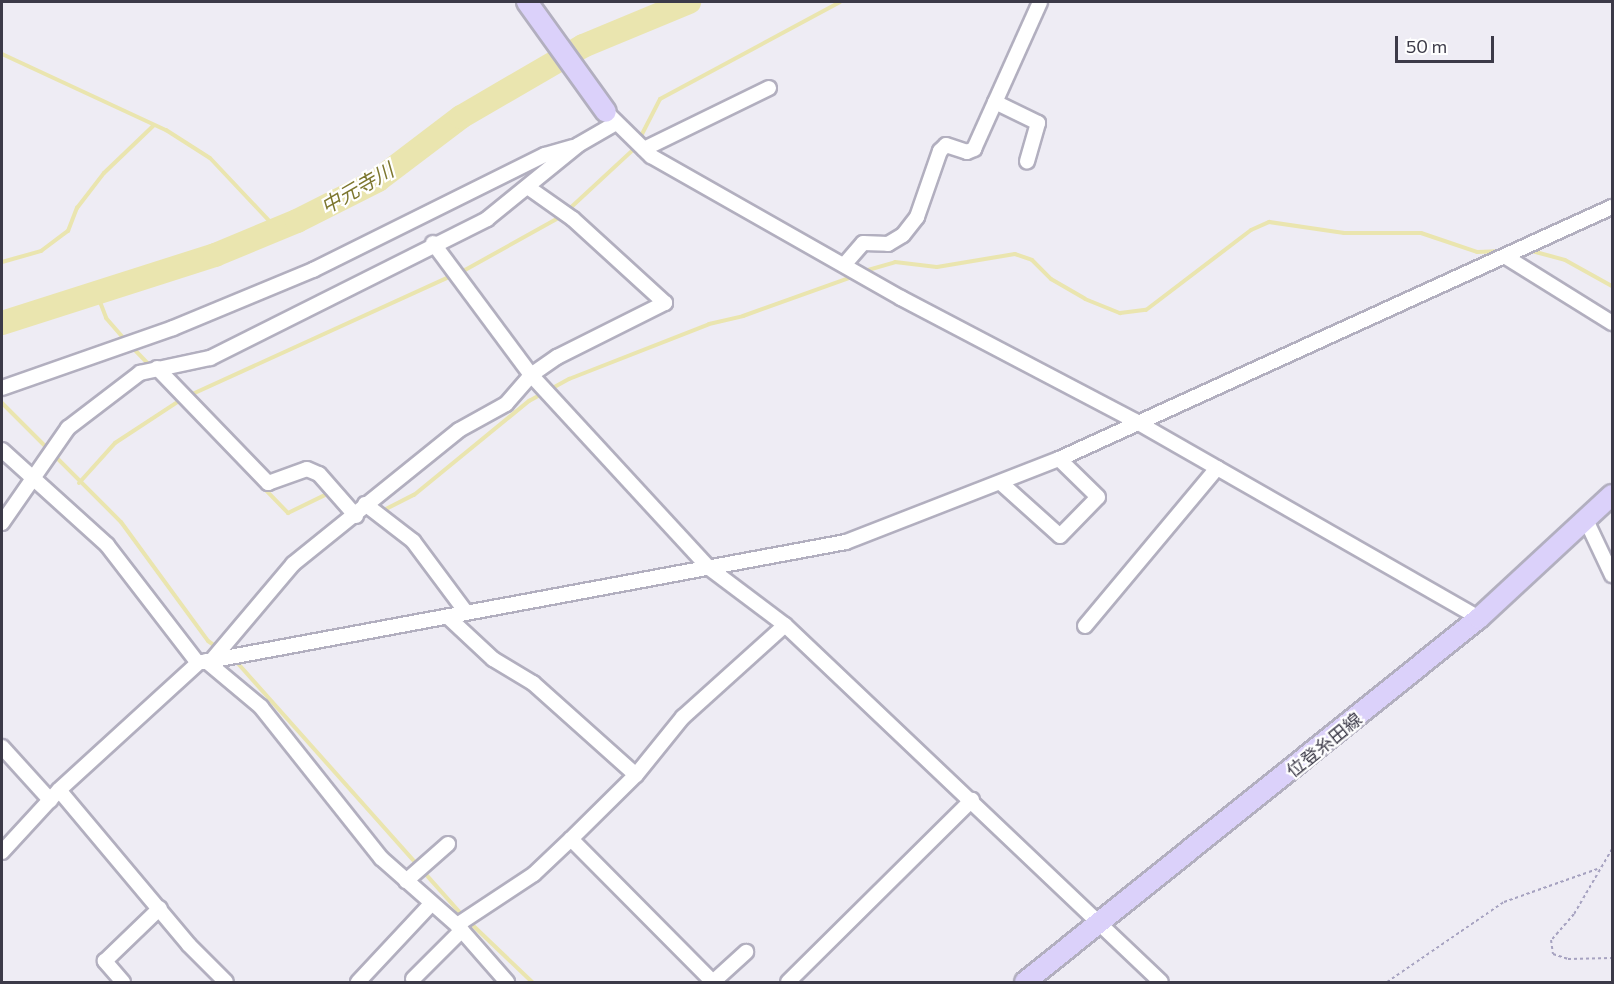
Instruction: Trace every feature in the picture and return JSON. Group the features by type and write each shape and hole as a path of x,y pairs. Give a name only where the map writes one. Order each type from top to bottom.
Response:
{"main road":[{"path":"527,2 611,117"},
{"name":"位登糸田線","path":"1025,982 1479,618 1612,495"}],"street":[{"path":"843,265 863,243 888,243 903,235 917,217 940,151 946,145 968,152 974,149 1041,2"},
{"path":"644,149 769,88"},
{"path":"995,102 1038,123 1026,161"},
{"path":"2,523 31,475 68,428 140,373 210,358 433,243 487,219 529,188 611,117 644,149 843,265 1136,421 1479,618"},
{"path":"2,388 173,328 313,270 545,155 578,145"},
{"path":"2,852 54,795 205,661 293,564 356,516 365,504 459,430 507,404 531,375 664,303 573,219 529,188"},
{"path":"205,661 448,618 466,612 636,584 708,567 846,542 1059,459 1136,421 1506,257 1612,207"},
{"path":"433,243 531,375 708,567 785,626 972,800 1161,982"},
{"path":"1506,257 1612,323"},
{"path":"157,368 268,483 307,469 319,474 356,516"},
{"path":"2,450 107,545 205,661 278,724 338,808 406,881 459,928 507,982"},
{"path":"1001,483 1060,536 1098,497 1059,459"},
{"path":"1085,626 1216,468"},
{"path":"365,504 413,542 466,612"},
{"path":"1586,519 1612,575"},
{"path":"448,618 493,658 533,683 636,775"},
{"path":"413,979 459,928 534,874 571,839 636,775 683,717 785,626"},
{"path":"2,747 54,795 226,982"},
{"path":"788,982 972,800"},
{"path":"571,839 713,982 746,952"},
{"path":"406,881 448,843"},
{"path":"358,982 431,904"},
{"path":"123,982 105,961 160,908"}],"path":[{"path":"1612,849 1597,869 1574,914 1551,940 1553,954 1568,959 1612,958"},
{"path":"1387,982 1504,902 1597,869"}],"waterway":[{"name":"中元寺川","path":"2,323 215,255 297,221 378,180 461,117 583,46 689,2"},
{"path":"639,140 660,99 840,2"},
{"path":"2,54 166,130 210,158 277,229"},
{"path":"2,262 41,251 68,231 77,208 104,173 153,126"},
{"path":"567,211 636,147"},
{"path":"188,396 465,270 562,216"},
{"path":"861,272 895,262 937,267 1015,254 1032,260 1051,279 1085,299 1120,313 1146,310 1251,230 1269,222 1344,233 1421,233 1477,252 1503,251"},
{"path":"1528,250 1565,260 1612,286"},
{"path":"382,511 414,495 529,401 569,379 709,324 743,316 855,276"},
{"path":"97,294 106,318 126,341"},
{"path":"131,346 151,367"},
{"path":"79,483 115,443 182,399"},
{"path":"2,403 121,522 208,641 218,648"},
{"path":"254,478 288,513 329,493"},
{"path":"234,659 462,915 532,982"}]}
